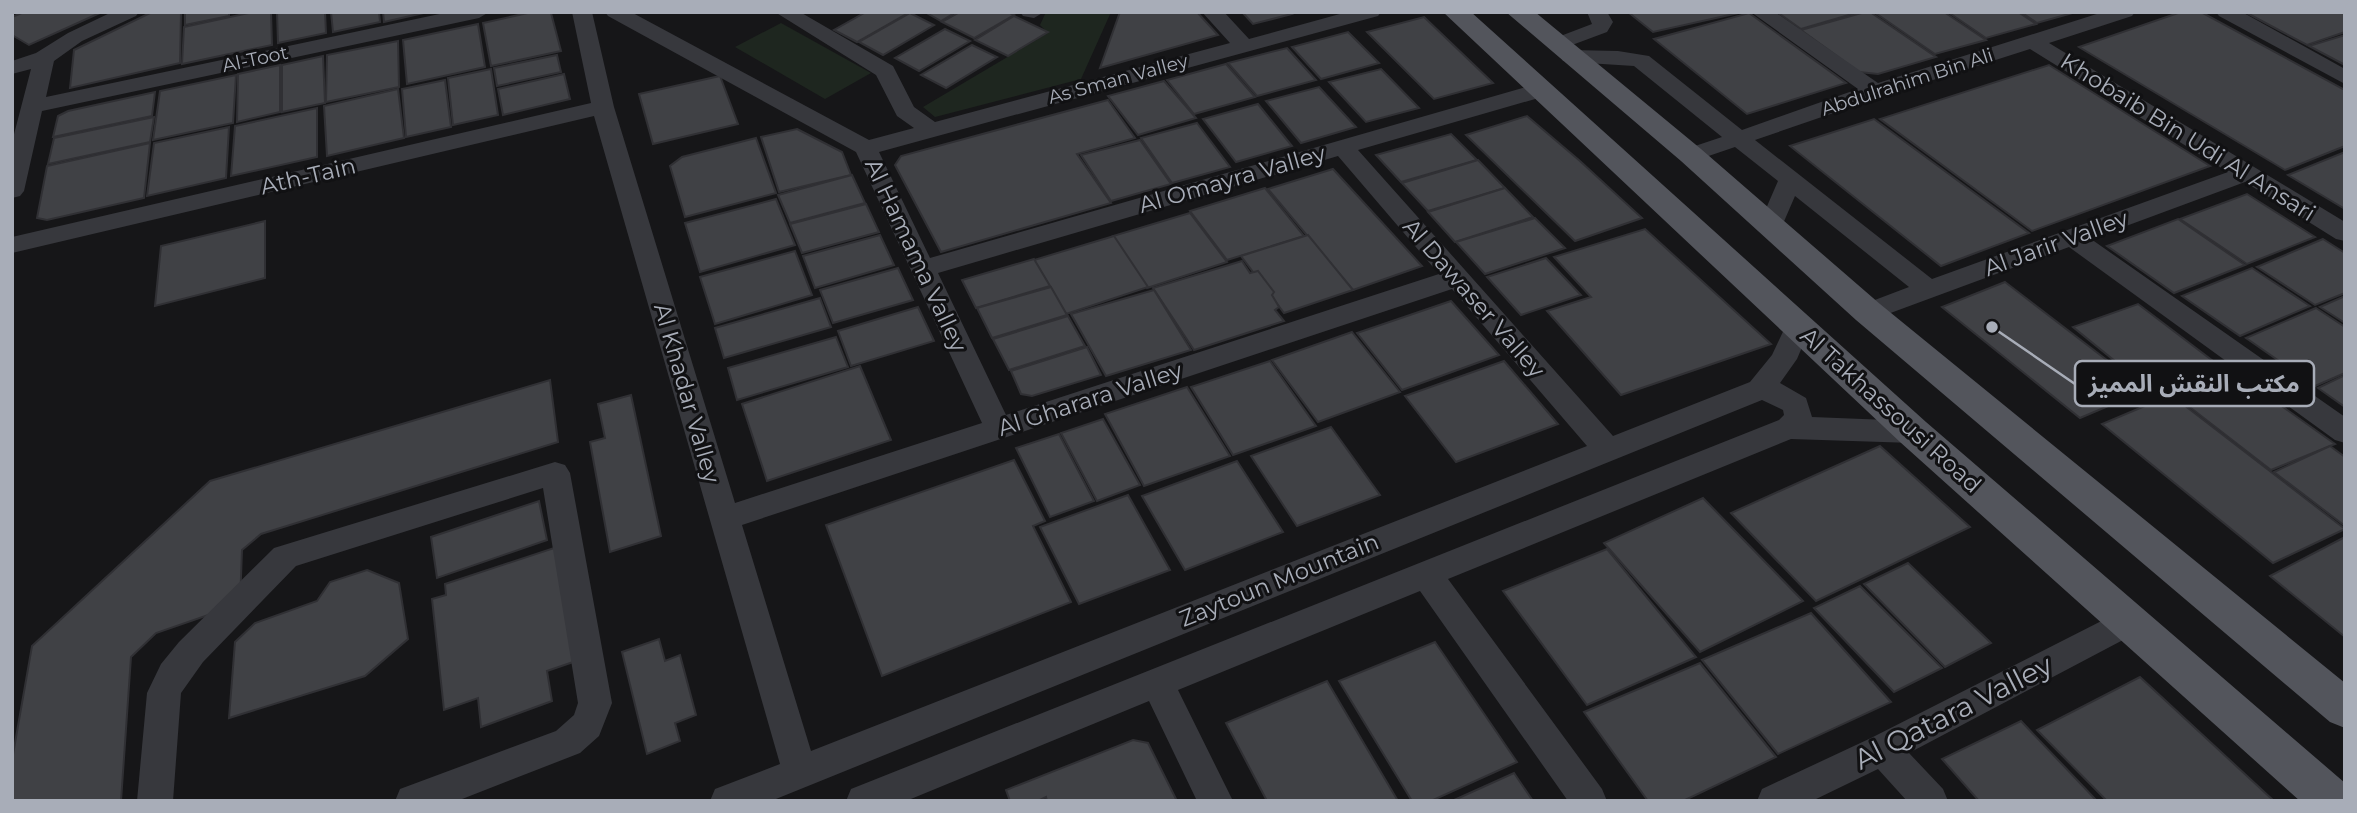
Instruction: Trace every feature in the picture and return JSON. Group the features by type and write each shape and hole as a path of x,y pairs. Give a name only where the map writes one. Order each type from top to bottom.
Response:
{"main road":[{"name":"Al Takhassousi Road","path":"1456,12 1913,432 2333,801"},
{"path":"1519,12 1691,155 1868,312 2345,709"}],"street":[{"path":"12,68 44,58 75,37 129,12"},
{"name":"Al-Toot","path":"32,107 480,12"},
{"name":"Al Khadar Valley","path":"582,12 603,107 800,772"},
{"name":"Al Hamama Valley","path":"615,12 866,148 999,429"},
{"path":"785,12 885,71 905,111 929,129"},
{"path":"806,24 828,12"},
{"path":"1212,12 1244,46"},
{"name":"As Sman Valley","path":"866,148 1371,12"},
{"path":"1564,50 1600,28 1603,22 1597,12"},
{"path":"1761,12 1875,91"},
{"name":"Abdulrahim Bin Ali","path":"1691,155 1875,91 2125,12"},
{"path":"2226,12 2345,78"},
{"name":"Khobaib Bin Udi Al Ansari","path":"2032,41 2345,233"},
{"path":"1564,50 1641,61 1928,289"},
{"path":"12,191 44,58"},
{"name":"Al Omayra Valley","path":"923,268 1541,90"},
{"name":"Ath-Tain","path":"12,245 603,107"},
{"name":"Al Dawaser Valley","path":"1342,148 1607,449"},
{"name":"Al Jarir Valley","path":"1868,312 2245,174"},
{"path":"1770,227 1790,180"},
{"path":"2073,238 2345,432"},
{"name":"Al Gharara Valley","path":"723,519 1456,278"},
{"path":"1789,428 1798,418 1796,405 1778,393 1760,389 1783,359 1798,326"},
{"name":"Zaytoun Mountain","path":"728,801 1760,389"},
{"path":"864,801 1789,428 1913,432"},
{"path":"155,801 164,693 173,674 191,652 285,557 555,473 595,703 587,725 568,742 413,801"},
{"path":"1426,574 1589,801"},
{"name":"Al Qatara Valley","path":"1775,801 1883,749 2129,621"},
{"path":"1157,682 1215,801"},
{"path":"1883,749 1930,801"}],"shaded area":[{"path":"1046,12 1111,12 1081,79 935,117 923,107 1048,33 1040,25"},
{"path":"781,23 871,73 825,99 735,47"}],"building":[{"path":"24,12 102,12 29,45 12,35 12,17"},
{"path":"152,12 181,12 180,63 70,88 74,50"},
{"path":"185,12 229,12 229,16 185,25"},
{"path":"253,12 271,12 272,45 182,64 184,27"},
{"path":"277,12 325,12 326,33 278,43"},
{"path":"331,12 379,12 380,22 333,32"},
{"path":"383,12 428,12 384,22"},
{"path":"532,12 551,13 561,51 491,66 483,23"},
{"path":"866,12 908,13 857,42 834,30"},
{"path":"925,12 956,12 941,21"},
{"path":"960,12 1008,12 1014,15 974,38 942,22"},
{"path":"1120,12 1197,12 1218,35 1100,68"},
{"path":"1242,12 1290,12 1292,14 1253,24"},
{"path":"1628,12 1743,12 1653,32"},
{"path":"1777,12 1859,12 1801,29"},
{"path":"1870,12 1936,57 1878,74 1859,72 1801,30"},
{"path":"1874,12 1944,12 1986,40 1935,54"},
{"path":"1948,12 2018,12 2036,24 1986,38"},
{"path":"2021,12 2076,12 2037,23"},
{"path":"2181,12 2201,12 2345,90 2345,146 2285,170 2079,47"},
{"path":"2245,12 2342,12 2345,14 2345,32 2307,45"},
{"path":"910,13 934,25 883,55 859,42"},
{"path":"1749,13 1846,83 1747,114 1654,39"},
{"path":"1014,16 1048,32 1008,56 975,40"},
{"path":"1424,17 1493,83 1434,99 1367,32"},
{"path":"478,24 485,67 407,84 403,40"},
{"path":"945,29 970,41 919,71 895,58"},
{"path":"1348,32 1379,63 1321,79 1292,47"},
{"path":"2345,35 2345,65 2309,46"},
{"path":"398,41 399,87 326,102 327,55"},
{"path":"972,45 997,57 946,88 921,75"},
{"path":"1287,48 1316,80 1257,96 1228,63"},
{"path":"557,55 561,72 497,86 494,68"},
{"path":"323,56 325,103 282,112 282,65"},
{"path":"1226,64 1255,97 1194,114 1167,80"},
{"path":"280,65 280,112 237,122 238,74"},
{"path":"2049,65 2210,166 2032,231 1880,119"},
{"path":"491,69 498,115 453,125 448,78"},
{"path":"1381,69 1419,108 1366,122 1329,82"},
{"path":"564,74 570,99 503,115 498,89"},
{"path":"236,75 233,123 153,140 160,91"},
{"path":"720,76 738,124 653,144 639,94"},
{"path":"445,80 451,127 406,137 402,89"},
{"path":"1164,81 1196,118 1138,135 1108,96"},
{"path":"1319,87 1356,127 1301,143 1266,101"},
{"path":"398,89 404,138 327,156 324,106"},
{"path":"155,92 152,116 53,137 58,116 68,111"},
{"path":"1108,100 1135,138 1077,154 1111,203 941,252 895,165 901,156"},
{"path":"1258,104 1292,146 1236,162 1203,119"},
{"path":"317,108 317,157 231,176 235,126"},
{"path":"1527,116 1642,218 1575,241 1466,135"},
{"path":"154,117 150,142 48,164 54,138"},
{"path":"1874,119 2029,233 1941,266 1790,146"},
{"path":"1197,123 1230,167 1172,183 1141,138"},
{"path":"229,127 226,178 147,196 154,143"},
{"path":"797,129 842,152 851,175 779,192 761,137"},
{"path":"1451,134 1477,160 1401,182 1376,155"},
{"path":"756,138 776,193 685,217 670,166 682,157"},
{"path":"1140,140 1171,184 1111,201 1081,155"},
{"path":"150,143 144,198 47,220 37,218 47,166"},
{"path":"2345,152 2345,209 2288,175"},
{"path":"1478,160 1505,188 1428,211 1402,183"},
{"path":"1333,169 1422,266 1353,290 1268,189"},
{"path":"852,175 865,203 790,223 778,195"},
{"path":"1265,188 1304,236 1227,260 1190,211"},
{"path":"1505,188 1533,217 1455,242 1428,212"},
{"path":"2247,194 2315,237 2247,264 2180,219"},
{"path":"776,199 795,245 700,272 685,223"},
{"path":"866,204 879,232 802,253 790,224"},
{"path":"1190,213 1227,262 1147,288 1113,236"},
{"path":"1535,218 1565,248 1485,274 1456,242"},
{"path":"2178,219 2245,265 2174,293 2107,246"},
{"path":"265,221 265,278 155,306 161,246"},
{"path":"1645,229 1771,344 1621,395 1547,311 1591,297 1554,257"},
{"path":"880,235 894,265 815,288 803,256"},
{"path":"1308,235 1353,290 1284,313 1241,256"},
{"path":"1114,236 1148,287 1066,314 1034,260"},
{"path":"2323,239 2345,253 2345,293 2315,305 2257,267"},
{"path":"795,251 812,295 715,324 700,277"},
{"path":"1546,258 1581,295 1521,315 1487,277"},
{"path":"1034,259 1050,286 976,308 962,280"},
{"path":"1242,261 1250,273 1258,271 1274,292 1272,295 1279,307 1275,310 1284,321 1194,350 1153,288"},
{"path":"898,268 913,300 833,323 820,290"},
{"path":"2252,268 2310,306 2240,336 2182,296"},
{"path":"2005,282 2146,390 2080,418 1942,307"},
{"path":"1051,287 1067,315 992,338 977,308"},
{"path":"1154,290 1191,350 1106,376 1071,314"},
{"path":"2345,296 2345,323 2320,307"},
{"path":"820,298 831,327 724,358 715,328"},
{"path":"1451,301 1499,355 1402,390 1357,333"},
{"path":"2138,304 2213,361 2147,387 2073,327"},
{"path":"918,307 934,341 851,366 838,331"},
{"path":"2316,308 2345,327 2345,373 2315,386 2246,338"},
{"path":"1068,316 1085,346 1009,370 993,339"},
{"path":"1352,332 1400,392 1318,422 1272,360"},
{"path":"836,337 848,367 737,400 728,368"},
{"path":"1087,347 1101,375 1032,396 1021,394 1011,371"},
{"path":"1270,361 1316,426 1233,455 1191,387"},
{"path":"1504,361 1558,424 1456,462 1405,396"},
{"path":"2224,365 2335,444 2271,470 2178,398 2158,390"},
{"path":"860,366 891,440 767,481 742,404"},
{"path":"2345,375 2345,407 2318,388"},
{"path":"550,380 558,442 261,534 242,550 240,604 156,633 131,657 121,801 12,801 12,760 32,646 210,481"},
{"path":"1187,387 1230,456 1144,486 1105,414"},
{"path":"631,395 661,536 610,552 590,442 605,438 598,404"},
{"path":"2171,395 2345,529 2273,563 2102,424"},
{"path":"1103,419 1140,485 1097,501 1061,433"},
{"path":"1331,427 1380,495 1297,526 1251,456"},
{"path":"1059,434 1094,501 1050,517 1016,448"},
{"path":"1880,446 1970,527 1816,601 1731,513"},
{"path":"2330,446 2345,457 2345,526 2274,472"},
{"path":"1014,460 1045,521 1033,526 1071,602 882,676 826,525"},
{"path":"1237,461 1283,532 1185,570 1142,496"},
{"path":"1128,495 1170,570 1079,604 1040,527"},
{"path":"1703,498 1803,601 1700,652 1604,543"},
{"path":"539,501 547,540 437,578 431,537"},
{"path":"2345,537 2345,637 2270,576"},
{"path":"557,547 579,660 547,671 552,701 481,727 478,698 444,710 432,599 446,595 445,584"},
{"path":"1607,549 1696,657 1587,705 1503,591"},
{"path":"1908,563 1991,643 1945,667 1864,584"},
{"path":"367,570 399,583 408,639 365,676 229,718 235,642 255,623 317,601 330,582"},
{"path":"1860,586 1942,668 1894,692 1814,608"},
{"path":"1811,613 1891,702 1778,754 1702,660"},
{"path":"659,639 665,661 680,655 696,715 675,723 680,741 647,754 622,652"},
{"path":"1435,642 1517,762 1431,801 1412,801 1339,681"},
{"path":"1700,663 1776,757 1683,801 1648,801 1584,712"},
{"path":"2140,677 2274,801 2107,801 2037,730"},
{"path":"1327,681 1398,801 1267,801 1226,723"},
{"path":"2021,721 2097,801 1979,801 1942,759"},
{"path":"1133,740 1148,743 1177,801 1047,801 1046,797 1038,801 1010,801 1006,790"},
{"path":"1514,773 1533,801 1452,801"}],"place":[{"name":"مكتب النقش المميز","path":"1992,327"}]}
